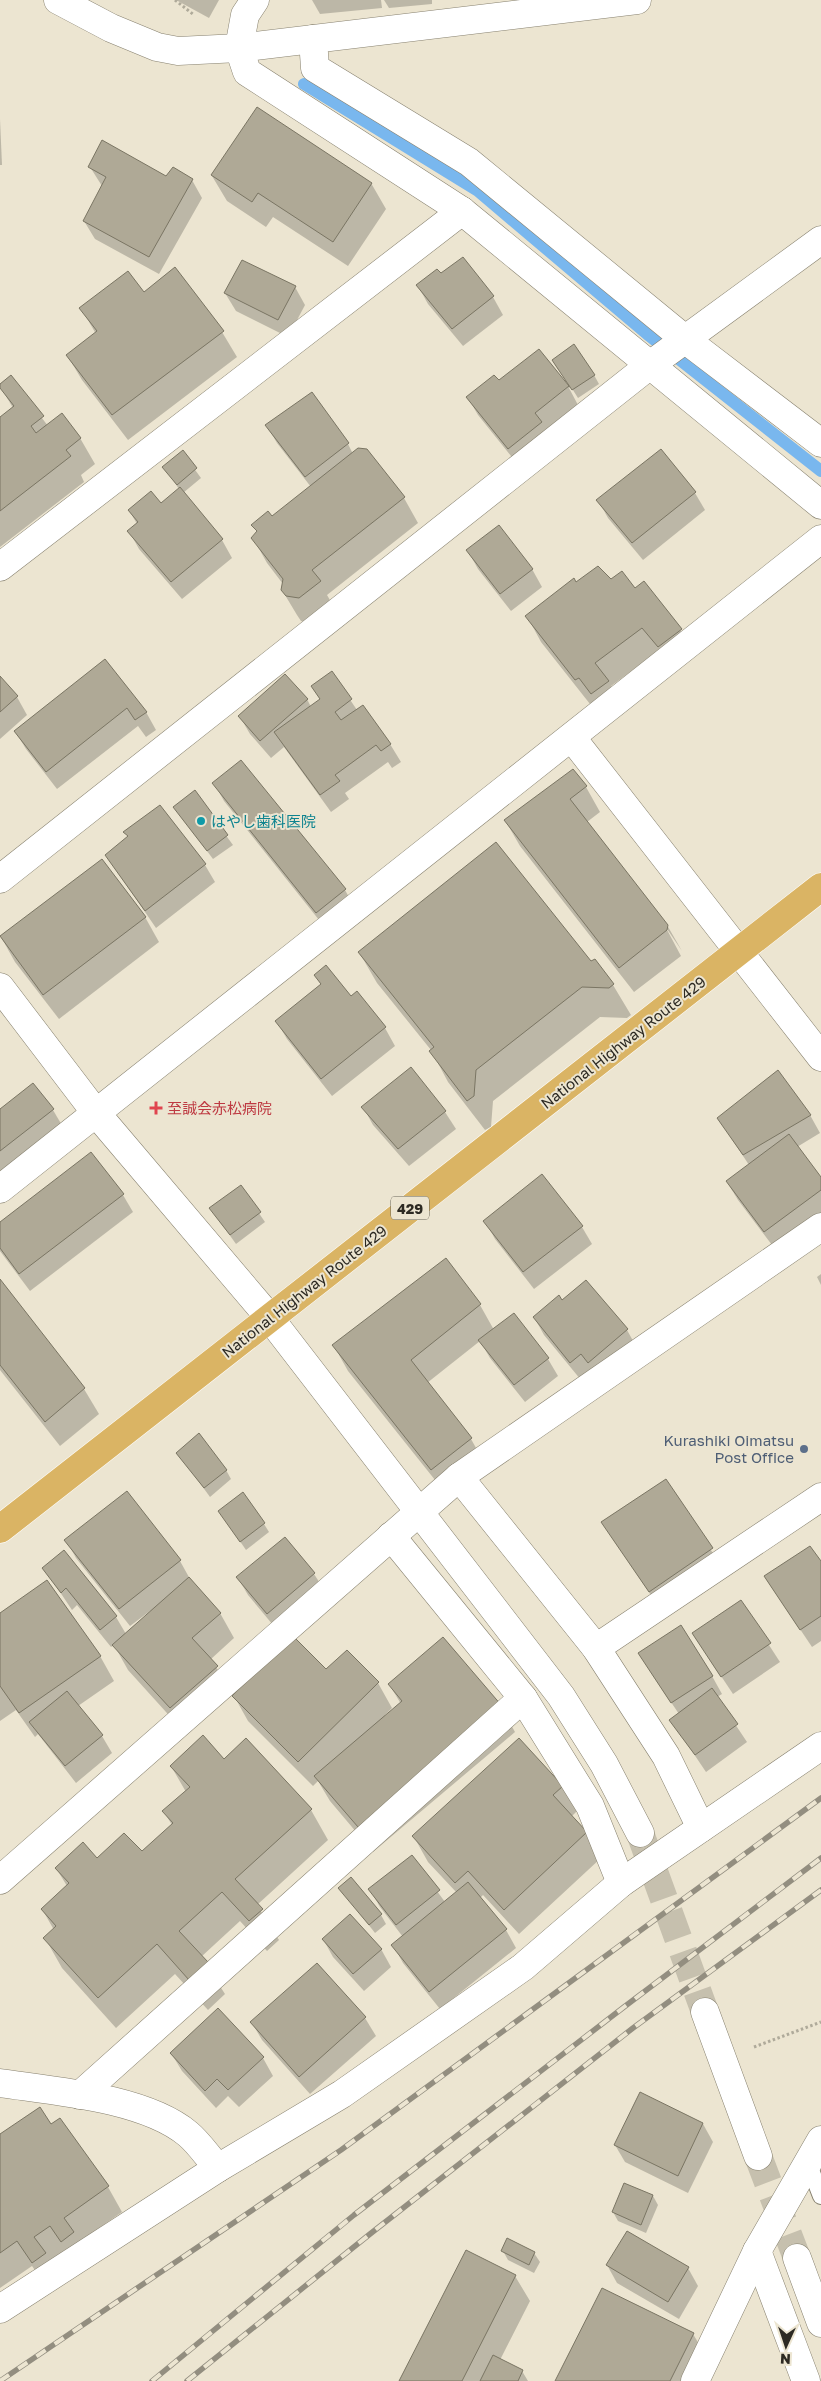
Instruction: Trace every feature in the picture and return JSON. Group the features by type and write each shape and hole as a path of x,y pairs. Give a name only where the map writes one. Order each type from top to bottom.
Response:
{"highway":[{"name":"National Highway Route 429","path":"0,1529 821,887"}],"street":[{"path":"58,0 110,28 158,47 178,50 239,48 637,0"},
{"path":"255,0 245,15 239,48 247,72 462,211 668,352 821,443"},
{"path":"313,39 315,68 469,162 668,352 821,505"},
{"path":"0,567 462,211"},
{"path":"0,879 668,352 821,240"},
{"path":"0,1189 821,539"},
{"path":"572,738 821,1057"},
{"path":"0,987 96,1113 269,1317 420,1510 561,1696 604,1764 640,1833"},
{"path":"0,1880 459,1476 821,1227"},
{"path":"459,1476 596,1648 666,1756 701,1828"},
{"path":"596,1648 821,1497"},
{"path":"391,1536 522,1698 590,1806 621,1883"},
{"path":"80,2095 522,1698"},
{"path":"0,2310 218,2168 342,2094 523,1967 621,1883 821,1746"},
{"path":"705,2012 758,2156"},
{"path":"0,2083 80,2095 148,2111 187,2134 218,2168"},
{"path":"695,2381 757,2251 809,2165 821,2140"},
{"path":"757,2251 806,2381"},
{"path":"797,2258 821,2323"}],"lane":[{"path":"809,2165 821,2196"}],"path":[{"path":"175,0 199,19"},
{"path":"762,2044 821,2022"}],"building":[{"path":"257,107 372,183 333,242 258,193 252,202 211,175"},
{"path":"102,140 166,176 173,167 193,179 149,257 83,221 106,177 88,167"},
{"path":"463,257 494,296 452,329 416,285 437,269 441,273"},
{"path":"242,260 296,286 278,320 224,293"},
{"path":"175,267 224,331 112,415 66,355 97,331 79,308 128,271 144,292"},
{"path":"574,344 595,375 572,390 552,360"},
{"path":"539,349 569,386 535,413 542,422 508,449 466,397 494,375 499,380"},
{"path":"11,375 44,416 31,426 36,433 62,413 81,438 66,450 71,456 0,511 0,417 14,406 0,388 0,384"},
{"path":"312,392 349,443 305,477 265,425"},
{"path":"358,448 367,449 405,497 312,570 321,581 299,598 286,596 281,590 283,579 251,538 257,531 251,525 268,511 272,516"},
{"path":"661,449 696,492 632,543 596,500"},
{"path":"183,450 197,468 177,485 162,467"},
{"path":"180,487 223,539 171,582 127,531 138,522 128,510 151,491 161,503"},
{"path":"499,525 533,569 500,594 466,550"},
{"path":"598,566 611,579 622,571 635,588 644,581 682,629 658,647 642,628 595,663 609,681 591,694 579,678 575,680 525,616 574,578 576,582"},
{"path":"105,659 147,712 135,720 127,708 46,772 14,731"},
{"path":"332,671 352,699 335,712 341,720 363,705 391,744 381,751 376,745 335,775 340,781 320,795 274,732 320,699 311,686"},
{"path":"285,674 308,699 260,741 238,716"},
{"path":"0,676 18,696 0,712"},
{"path":"241,760 346,889 316,913 212,783"},
{"path":"573,769 587,786 570,799 668,925 667,930 619,968 504,820"},
{"name":"はやし歯科医院","path":"195,790 228,835 207,851 173,807"},
{"path":"160,805 206,864 145,911 105,855 128,836 123,832"},
{"path":"496,842 591,961 595,959 614,984 609,988 582,987 476,1070 474,1096 467,1101 429,1051 434,1047 358,952"},
{"path":"102,859 146,917 43,995 0,936"},
{"path":"326,965 351,996 357,991 386,1027 321,1079 275,1021 321,984 314,975"},
{"path":"411,1067 446,1111 398,1149 361,1107"},
{"path":"778,1070 811,1115 743,1155 717,1118"},
{"path":"33,1083 54,1109 0,1151 0,1109"},
{"path":"789,1134 821,1177 821,1190 764,1232 726,1181"},
{"path":"91,1152 124,1194 19,1274 0,1248 0,1222"},
{"path":"542,1174 583,1226 523,1272 483,1221"},
{"path":"241,1185 261,1212 230,1235 209,1208"},
{"path":"446,1258 481,1304 411,1360 472,1438 431,1470 332,1345"},
{"path":"0,1279 85,1388 45,1422 0,1365"},
{"path":"586,1280 628,1329 588,1363 581,1354 570,1363 533,1317 559,1295 562,1300"},
{"path":"514,1313 549,1358 514,1385 478,1340"},
{"path":"199,1433 227,1470 204,1488 176,1453"},
{"path":"666,1479 713,1548 649,1592 601,1522"},
{"path":"127,1491 181,1560 119,1609 64,1540"},
{"path":"243,1492 265,1523 240,1542 218,1511"},
{"path":"285,1537 315,1573 267,1614 236,1577"},
{"path":"810,1546 821,1561 821,1616 800,1630 764,1576"},
{"path":"64,1550 117,1616 100,1630 66,1588 61,1593 42,1568"},
{"path":"189,1577 221,1613 192,1638 218,1666 170,1708 112,1645"},
{"path":"47,1580 101,1656 19,1713 0,1686 0,1613"},
{"path":"741,1600 771,1643 721,1677 692,1633"},
{"path":"681,1625 713,1676 671,1703 638,1653"},
{"path":"293,1636 326,1669 347,1650 379,1682 298,1762 232,1696"},
{"path":"443,1637 502,1706 358,1827 314,1776 402,1701 388,1684"},
{"path":"712,1688 738,1724 695,1755 669,1720"},
{"path":"67,1691 103,1735 65,1766 29,1722"},
{"path":"203,1735 224,1759 246,1738 312,1809 235,1879 263,1909 249,1921 222,1892 179,1931 208,1962 189,1980 157,1944 98,1998 43,1938 56,1926 41,1909 69,1883 55,1868 83,1842 97,1858 124,1833 142,1851 173,1823 162,1811 190,1787 170,1766"},
{"path":"519,1738 563,1786 553,1795 587,1832 504,1910 468,1871 455,1883 412,1836"},
{"path":"412,1855 440,1890 396,1925 368,1889"},
{"path":"351,1877 382,1914 369,1925 338,1888"},
{"path":"468,1882 507,1929 429,1992 391,1945"},
{"path":"350,1914 382,1949 353,1974 322,1939"},
{"path":"317,1963 366,2017 299,2077 250,2022"},
{"path":"218,2008 264,2057 228,2090 217,2079 205,2091 170,2053"},
{"path":"640,2092 703,2123 678,2176 614,2145"},
{"path":"40,2107 51,2124 60,2118 109,2186 64,2218 74,2232 61,2242 50,2226 34,2237 46,2253 32,2263 17,2241 0,2253 0,2134"},
{"path":"624,2183 653,2195 641,2225 612,2212"},
{"path":"627,2231 689,2267 668,2302 606,2265"},
{"path":"507,2238 535,2252 529,2265 501,2251"},
{"path":"466,2250 516,2275 462,2381 399,2381"},
{"path":"602,2288 694,2333 670,2381 555,2381"},
{"path":"493,2355 523,2370 518,2381 480,2381"}],"waterway":[{"path":"304,84 478,191 647,334 821,471"}],"tunnel":[{"path":"640,1833 705,2012"},
{"path":"758,2156 797,2258"}],"railway":[{"path":"0,2381 341,2150 821,1798"},
{"path":"152,2381 354,2215 821,1858"},
{"path":"187,2381 370,2234 633,2028 821,1890"}],"place":[{"name":"はやし歯科医院","path":"201,821"},
{"name":"至誠会赤松病院","path":"156,1108"},
{"name":"Kurashiki Oimatsu Post Office","path":"804,1449"}]}
